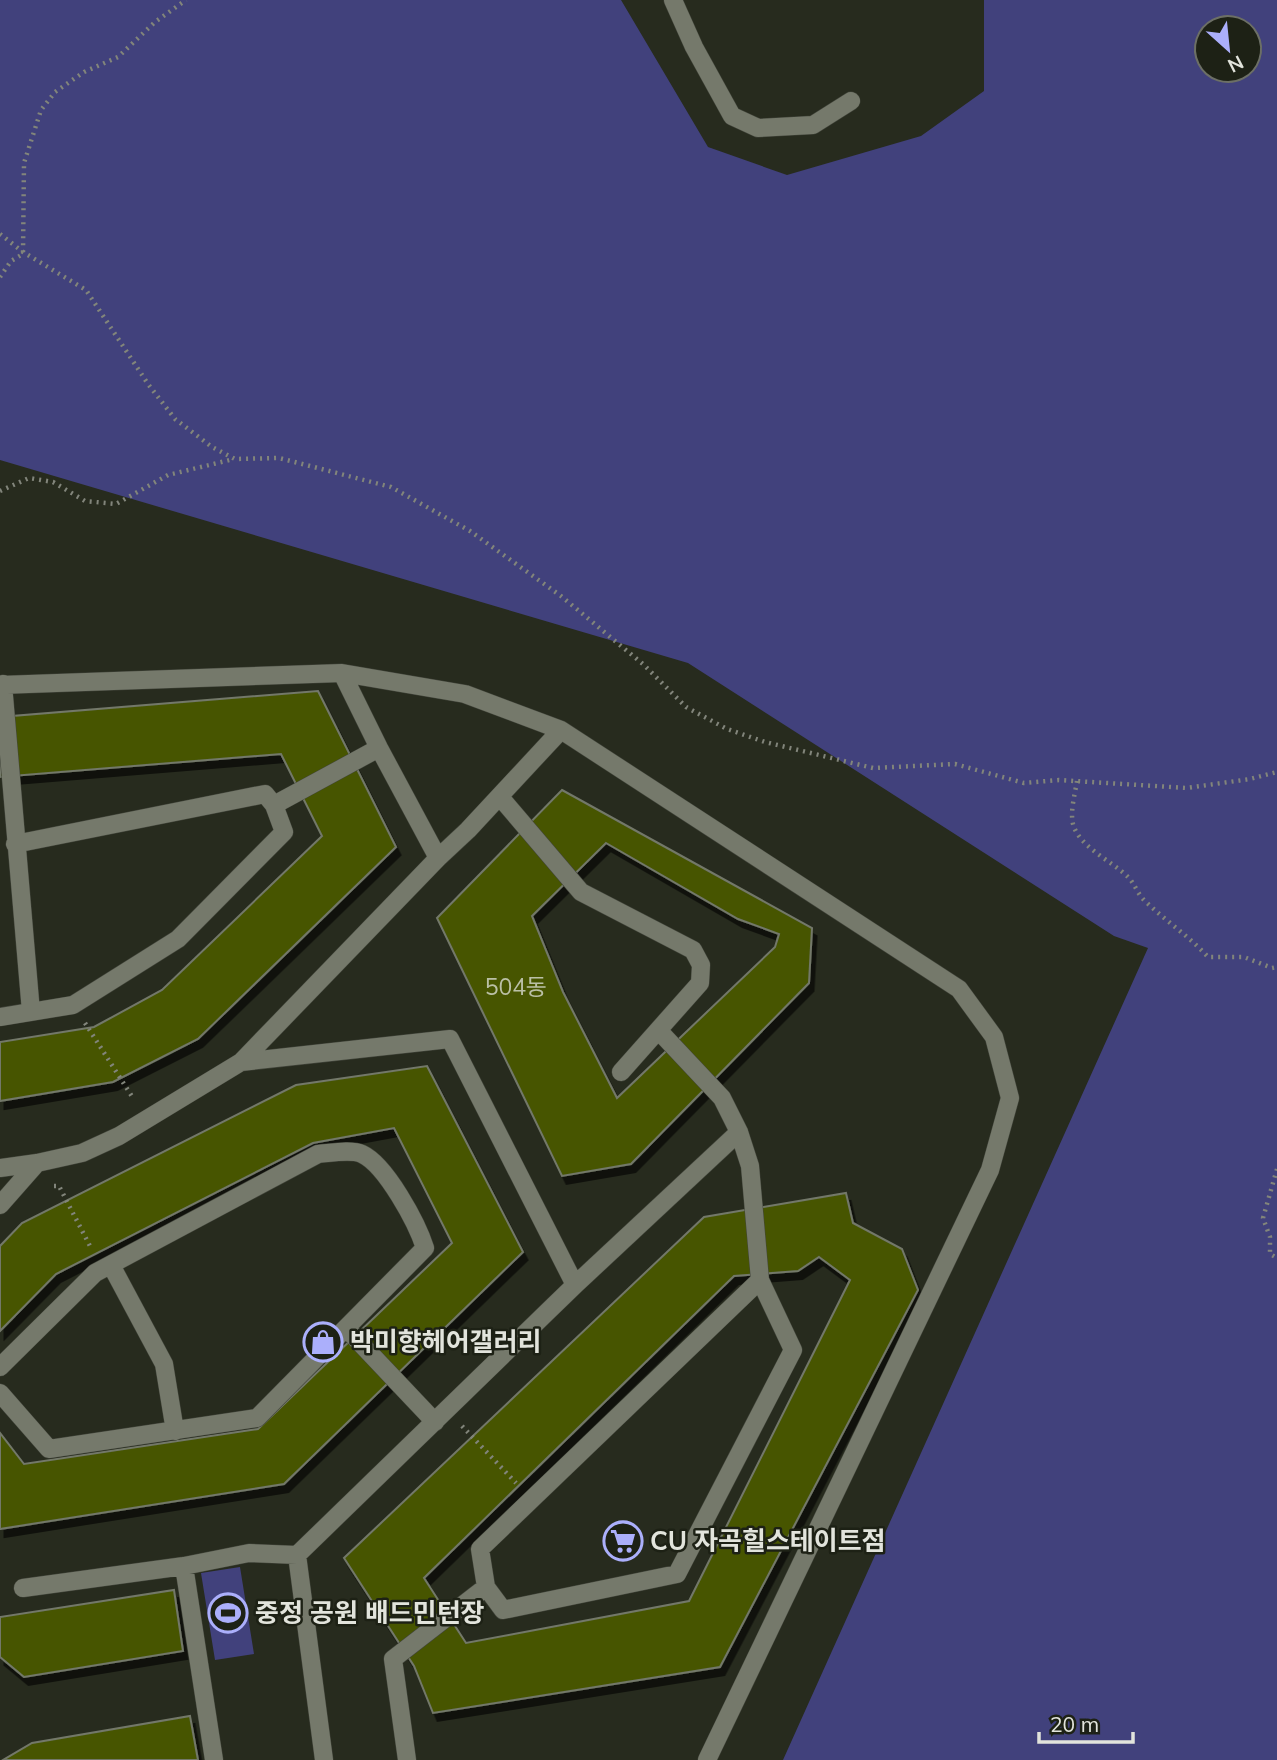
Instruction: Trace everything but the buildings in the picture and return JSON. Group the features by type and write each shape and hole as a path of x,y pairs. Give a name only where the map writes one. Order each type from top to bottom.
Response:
{"lane":[{"path":"673,0 694,47 732,116 758,128 813,125 852,101"},
{"path":"342,673 438,858"},
{"path":"31,1012 1,685 342,673 465,694 561,730 959,989 994,1037 1010,1098 990,1170 707,1760"},
{"path":"0,1168 82,1153 119,1136 241,1062 500,797 561,730"},
{"path":"274,805 379,748"},
{"path":"0,1017 73,1004 178,939 284,832 274,805 265,794 15,844"},
{"path":"500,797 581,891 693,950 701,965 700,983 621,1072"},
{"path":"659,1031 722,1098 739,1132 750,1166 760,1280 793,1350 677,1574 503,1611 486,1587 480,1549 760,1280"},
{"path":"241,1062 450,1039 575,1285"},
{"path":"23,1588 184,1566 249,1552 298,1555 575,1285 739,1132"},
{"path":"0,1367 94,1273 318,1154 360,1153 380,1166 419,1230 425,1248 348,1329 257,1418 50,1449 0,1393"},
{"path":"0,1205 37,1163"},
{"path":"111,1265 164,1364 175,1431"},
{"path":"348,1329 435,1422"},
{"path":"298,1555 324,1760"},
{"path":"184,1566 214,1760"},
{"path":"407,1760 393,1659 486,1587"}],"path":[{"path":"23,253 24,163 41,110 55,92 85,72 118,57 155,22 186,0"},
{"path":"0,234 23,253 86,290 174,419 212,447 235,459"},
{"path":"0,276 12,261 23,253"},
{"path":"0,491 29,478 52,482 85,500 116,505 168,475 235,459 279,458 391,487 470,531 561,596 644,665 686,708 727,729 765,742 873,768 956,764 1024,783 1059,780 1186,788 1250,779 1277,772"},
{"path":"1077,781 1073,825 1083,841 1130,878 1140,896 1171,926 1191,938 1208,957 1244,957 1272,968 1277,967"},
{"path":"89,1028 121,1079"},
{"path":"1277,1169 1268,1194 1264,1218 1270,1237 1270,1254 1277,1258"},
{"path":"66,1201 94,1255"},
{"path":"472,1437 518,1486"}],"shaded area":[{"path":"0,0 621,0 708,147 787,175 921,136 984,91 984,0 1277,0 1277,1760 783,1760 1148,948 1114,936 688,663 0,460"},
{"name":"중정 공원 배드민턴장","path":"240,1567 254,1654 215,1660 201,1573"}],"place":[{"name":"박미향헤어갤러리","path":"323,1342"},
{"name":"CU 자곡힐스테이트점","path":"623,1541"},
{"name":"중정 공원 배드민턴장","path":"228,1613"}]}
